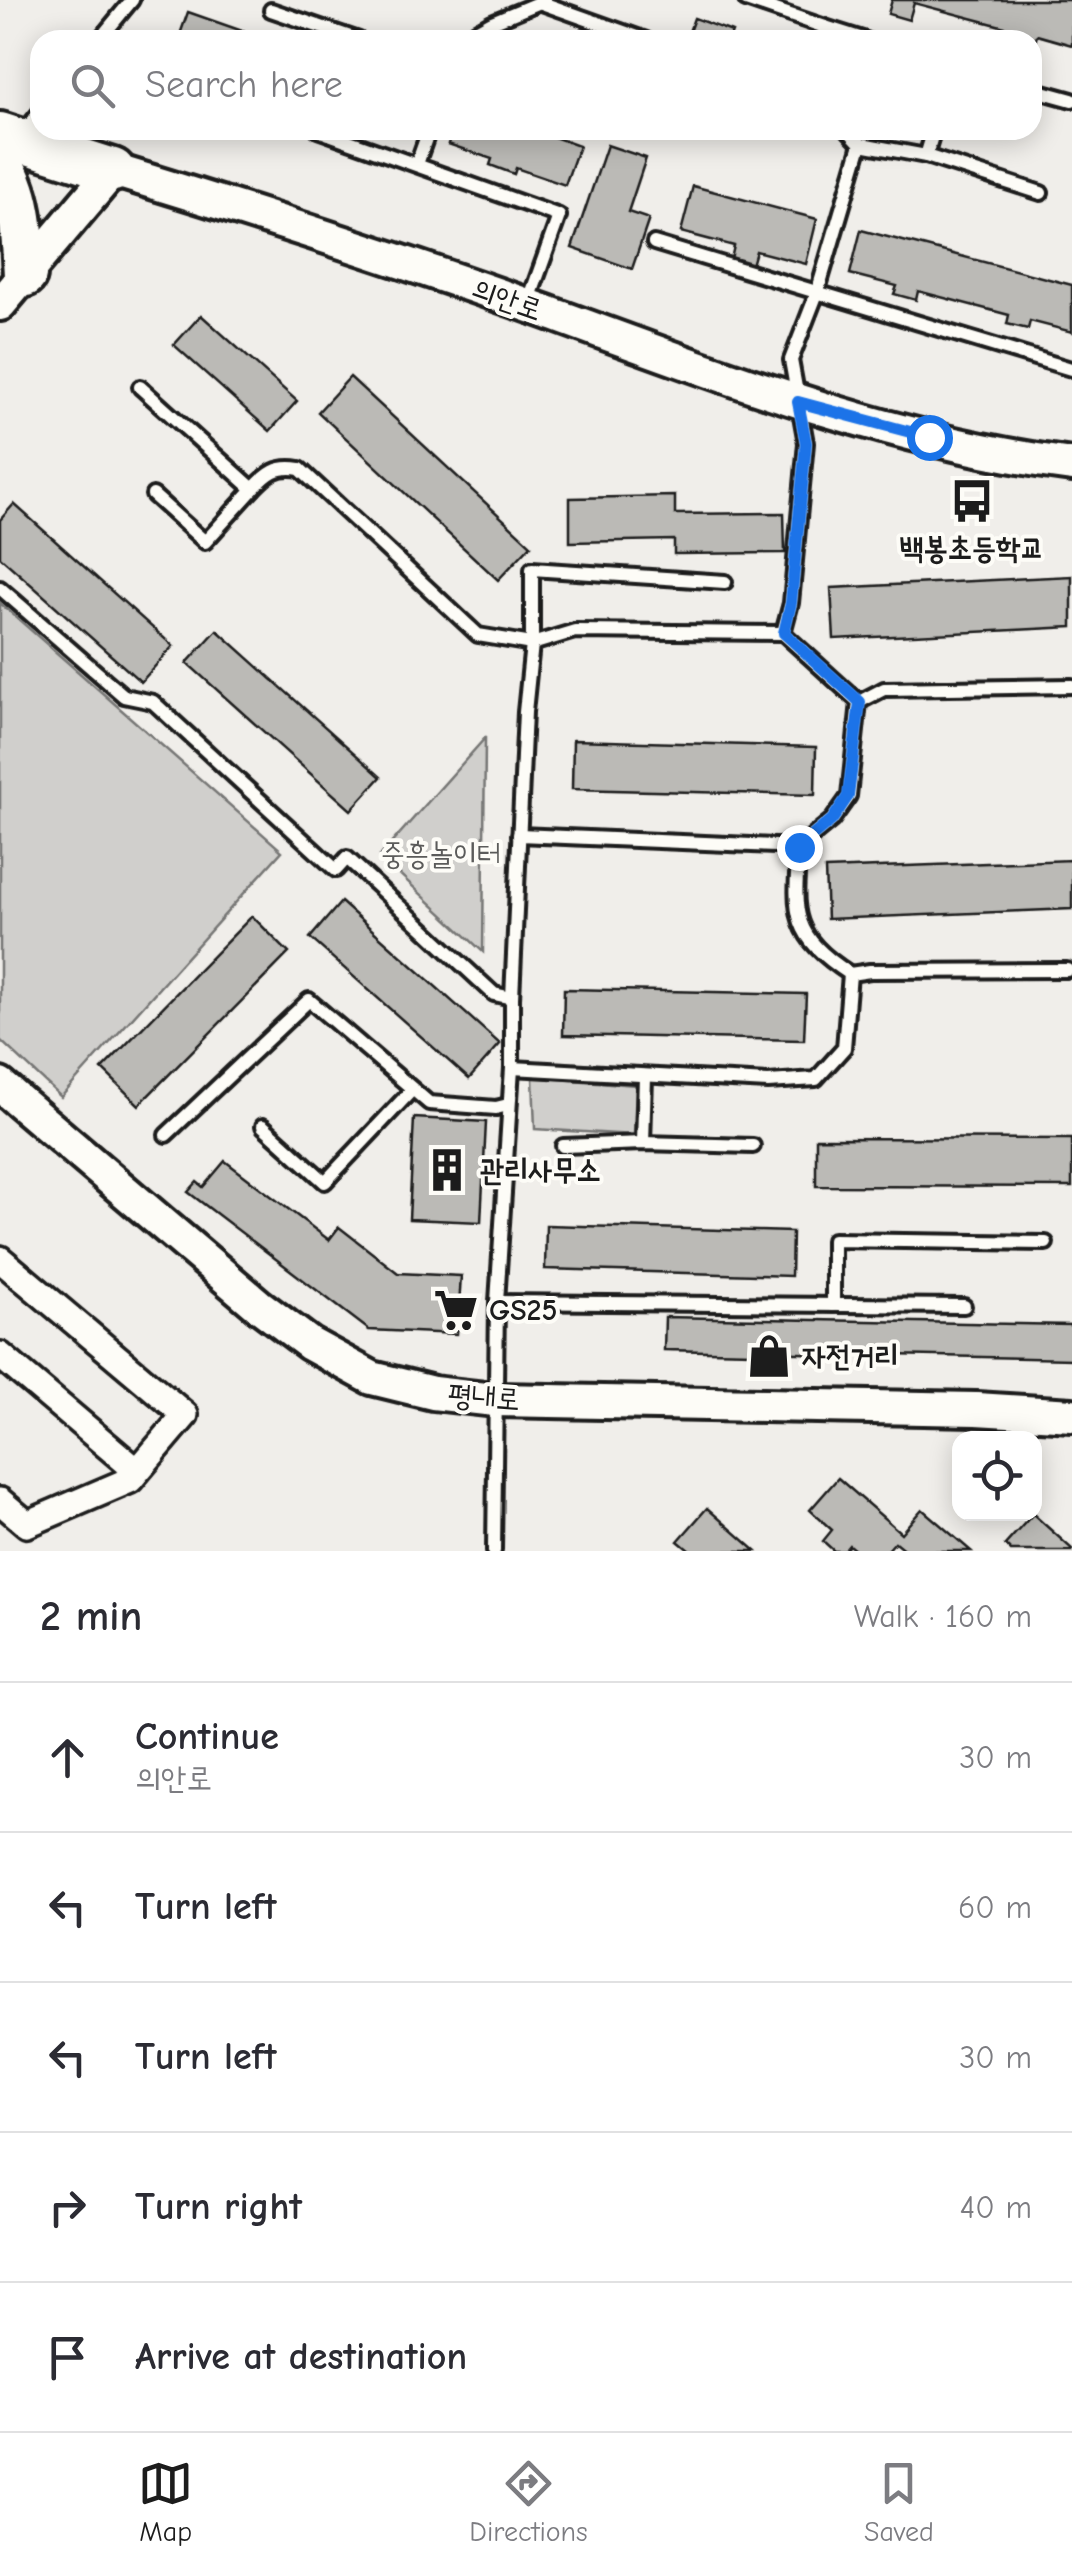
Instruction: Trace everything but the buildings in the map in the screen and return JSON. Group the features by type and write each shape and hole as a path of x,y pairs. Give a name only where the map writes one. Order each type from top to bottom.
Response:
{"highway":[{"path":"12,290 23,238 16,202 14,137 113,170"}],"street":[{"path":"12,290 113,170"},
{"name":"의안로","path":"113,170 527,305 798,402 929,437 1072,465"},
{"name":"평내로","path":"0,1085 258,1305 310,1344 372,1378 433,1393 495,1400 957,1408 1072,1415"},
{"path":"0,1260 185,1415 130,1480 27,1524 0,1500"},
{"path":"0,1355 137,1471"}],"lane":[{"path":"107,30 132,0"},
{"path":"746,0 815,30"},
{"path":"478,30 544,1 620,30"},
{"path":"272,10 330,30"},
{"path":"1042,91 1072,100"},
{"path":"347,140 559,216 527,305"},
{"path":"418,164 426,140"},
{"path":"857,140 861,144 926,156 1041,193"},
{"path":"926,156 931,140"},
{"path":"784,633 791,603 806,443 791,360 817,293 861,144"},
{"path":"654,243 1071,369"},
{"path":"140,387 253,489"},
{"path":"153,495 205,542 270,471 285,466 300,469 478,636 532,644 575,632 784,633 860,702"},
{"path":"494,1551 497,1302 512,1068 519,836 532,644 532,569 726,582"},
{"path":"0,588 124,696 153,702 336,870 347,858 494,994 512,998"},
{"path":"860,702 884,689 1072,686"},
{"path":"519,836 799,847 832,820 848,796 860,702"},
{"path":"799,847 795,908 808,937 850,974 1067,970"},
{"path":"512,1068 768,1082 816,1079 844,1048 850,974"},
{"path":"166,1136 309,1000 429,1104 496,1108 508,1105"},
{"path":"642,1143 645,1077"},
{"path":"263,1126 325,1182 411,1091"},
{"path":"563,1146 754,1146"},
{"path":"833,1304 833,1240 1046,1243"},
{"path":"497,1302 964,1306"}],"green space":[{"path":"0,603 282,851 61,1097 0,1040"},
{"name":"중흥놀이터","path":"485,738 483,952 380,856"},
{"path":"533,1077 636,1085 634,1135 535,1129"}],"place":[{"name":"백봉초등학교","path":"972,501"},
{"name":"관리사무소","path":"447,1170"},
{"name":"GS25","path":"456,1310"},
{"name":"자전거리","path":"769,1356"}],"route":[{"path":"799,847 832,820 848,796 860,702 784,633 791,603 806,443 798,402 929,437"}]}
